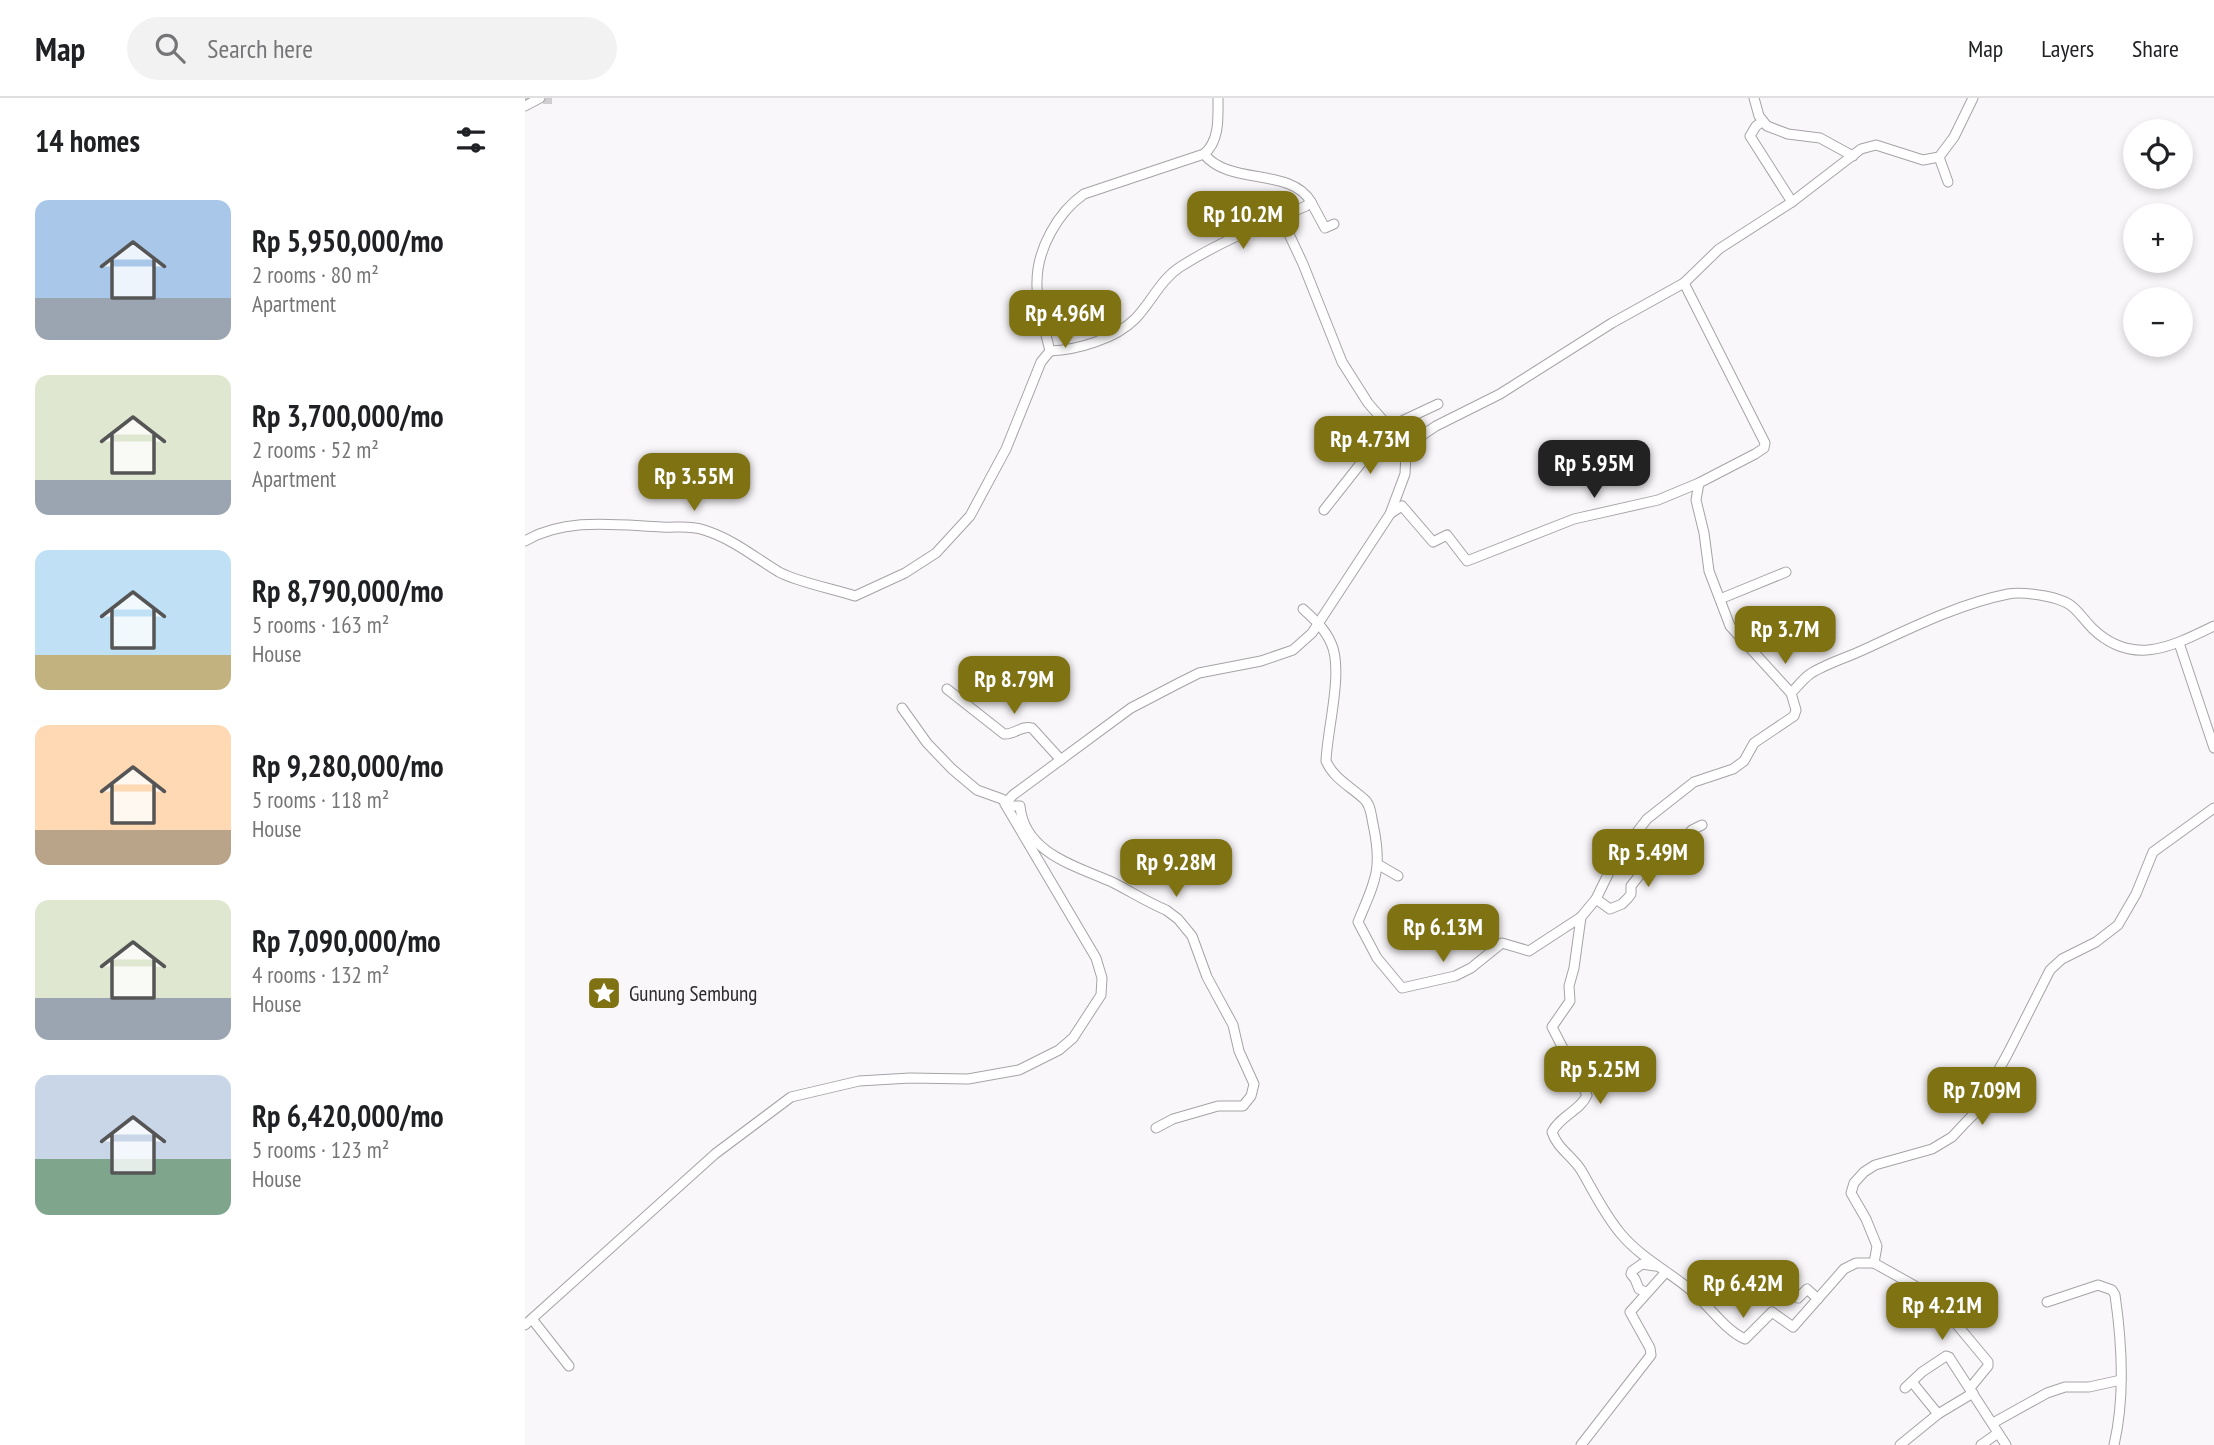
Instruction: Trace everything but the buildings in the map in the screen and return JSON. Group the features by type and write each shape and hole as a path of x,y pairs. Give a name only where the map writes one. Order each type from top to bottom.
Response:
{"street":[{"path":"525,106 540,98"},
{"path":"1050,351 1037,294 1038,270 1042,253 1062,214 1084,194 1203,154 1216,137 1218,98"},
{"path":"1754,98 1762,122 1788,134 1821,138 1853,156"},
{"path":"1005,804 1013,795 1131,708 1199,673 1261,662 1293,650 1312,633 1390,514 1405,474 1406,453 1418,438 1500,394 1612,323 1684,283 1719,249 1792,202 1868,145 1876,145 1923,160 1939,157 1954,137 1973,98"},
{"path":"1762,122 1750,136 1792,202"},
{"path":"1203,154 1215,165 1226,169 1290,185 1307,195 1325,228 1334,225"},
{"path":"1939,157 1948,182"},
{"path":"525,541 540,532 587,524 669,528 686,526 733,542 781,573 855,596 905,573 936,553 970,516 1006,449 1041,362 1050,351 1086,344 1111,335 1134,321 1164,281 1177,269 1240,235 1311,202"},
{"path":"1281,217 1342,362 1368,403 1389,427 1390,438 1406,453"},
{"path":"1390,514 1402,506 1433,542 1447,535 1467,561 1574,519 1658,500 1699,483 1764,449 1765,443 1684,283"},
{"path":"1324,510 1365,458 1380,448 1389,427 1439,404"},
{"path":"1303,609 1319,623 1332,644 1336,663 1326,761 1329,769 1370,807 1378,845 1379,865 1370,898 1358,922 1377,958 1402,988 1455,976 1471,968 1502,943 1529,951 1581,917 1596,898 1614,862 1647,819 1694,782 1733,769 1744,761 1754,743 1767,732 1791,719 1796,710 1791,693 1730,626 1709,571 1696,500 1699,483"},
{"path":"1720,599 1786,572"},
{"path":"1791,693 1809,675 1936,617 2010,594 2045,596 2068,603 2078,610 2092,628 2119,648 2135,652 2179,643 2214,626"},
{"path":"2179,643 2214,748"},
{"path":"947,689 1004,734 1031,728 1061,760"},
{"path":"569,1366 528,1322 715,1154 791,1097 859,1081 968,1079 1019,1070 1059,1050 1073,1038 1101,995 1102,978 1096,958 1002,799 977,790 952,769 927,743 902,708"},
{"path":"1005,804 1020,806 1027,831 1049,853 1166,910 1178,919 1192,936 1206,977 1228,1012 1239,1051 1253,1079 1254,1090 1251,1096 1243,1106 1218,1107 1173,1119 1156,1128"},
{"path":"1874,1263 1877,1246 1851,1193 1854,1184 1864,1172 1875,1165 1932,1149 1952,1137 1975,1113 2050,970 2062,959 2096,942 2118,925 2136,894 2153,852 2214,808"},
{"path":"1596,898 1610,909 1622,904 1631,894 1631,886 1657,853 1669,843 1680,843 1702,825"},
{"path":"1379,865 1398,876"},
{"path":"1581,917 1569,986 1570,1001 1552,1027 1587,1096 1585,1101 1563,1117 1552,1132 1555,1141 1573,1158 1599,1206 1622,1236 1745,1339 1772,1312 1793,1327 1844,1269 1856,1263 1874,1263 1933,1296 1988,1362 1988,1366 1972,1390 1901,1445"},
{"path":"1646,1292 1639,1289 1632,1271 1642,1264 1661,1270"},
{"path":"1581,1445 1651,1353 1630,1312 1661,1270"},
{"path":"1767,1288 1775,1278 1798,1298 1807,1289 1818,1299"},
{"path":"2047,1302 2098,1284 2112,1290 2116,1304 2120,1380 2119,1422 2113,1445"},
{"path":"1938,1414 1908,1385 1946,1356 1952,1360 2007,1445"},
{"path":"1993,1423 2047,1393 2065,1387 2088,1387 2120,1380"},
{"path":"1981,1445 1999,1433"}],"tunnel":[{"path":"525,98 552,98"}],"place":[{"name":"Gunung Sembung","path":"604,993"}]}
